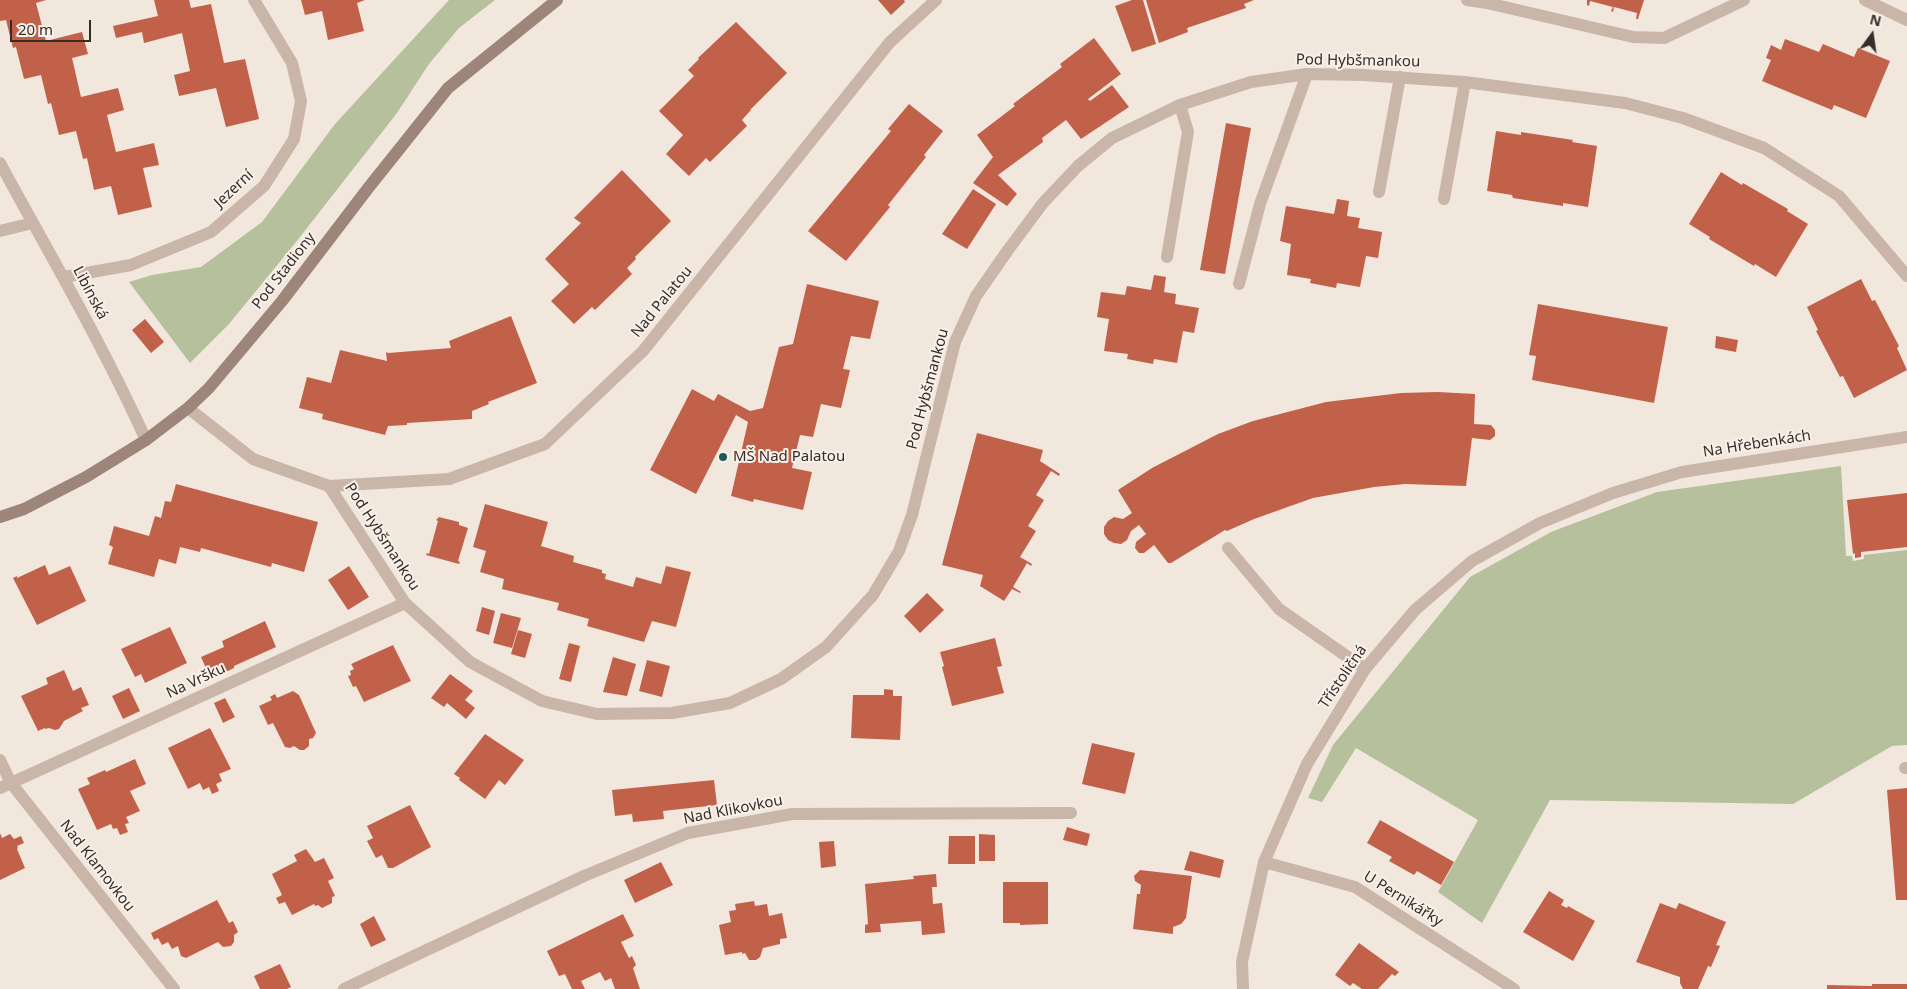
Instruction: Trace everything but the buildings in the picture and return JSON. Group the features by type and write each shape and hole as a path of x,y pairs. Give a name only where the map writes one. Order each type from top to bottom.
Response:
{"main road":[{"name":"Pod Stadiony","path":"0,517 24,509 86,477 146,440 188,408 209,388 282,301 448,88 556,0"}],"street":[{"name":"Jezerní","path":"64,277 130,266 211,232 264,186 294,139 301,101 292,63 254,0"},
{"name":"Nad Palatou","path":"329,486 449,480 544,444 643,351 890,42 936,0"},
{"path":"1467,0 1633,37 1664,38 1744,0"},
{"path":"1865,0 1907,20"},
{"name":"Pod Hybšmankou","path":"188,408 253,459 329,486 405,603 470,662 542,701 597,714 672,713 730,703 781,679 826,647 873,595 900,551 912,515 955,342 976,296 1043,203 1078,166 1112,138 1180,105 1251,82 1307,74 1400,77 1465,82 1625,103 1683,118 1764,148 1839,196 1907,276"},
{"path":"1239,284 1260,204 1307,74"},
{"path":"1379,192 1400,77"},
{"path":"1444,199 1465,82"},
{"path":"1167,257 1188,132 1180,105"},
{"name":"Libínská","path":"0,163 64,277 121,385 146,440"},
{"path":"0,232 33,223"},
{"name":"Na Hřebenkách","path":"1614,493 1682,472 1907,437"},
{"name":"Třístoličná","path":"1243,989 1242,962 1264,862 1307,764 1365,669 1415,610 1472,561 1540,523 1614,493"},
{"path":"1228,548 1279,609 1365,669"},
{"name":"Na Vršku","path":"6,786 405,603"},
{"name":"Nad Klamovkou","path":"0,760 6,786 174,989"},
{"name":"Nad Klikovkou","path":"344,989 584,876 688,833 792,814 1071,813"},
{"name":"U Pernikářky","path":"1264,862 1355,887 1514,989"}],"green space":[{"path":"449,0 495,0 459,28 429,64 397,113 296,242 229,324 190,363 129,282 152,275 201,267 262,222 335,124"},
{"path":"1841,466 1846,556 1852,556 1853,561 1864,559 1864,555 1907,550 1907,745 1892,746 1793,804 1550,800 1482,923 1438,892 1478,820 1356,748 1322,802 1308,798 1333,745 1470,577 1551,532 1657,492"}],"place":[{"name":"MŠ Nad Palatou","path":"723,457"}]}
